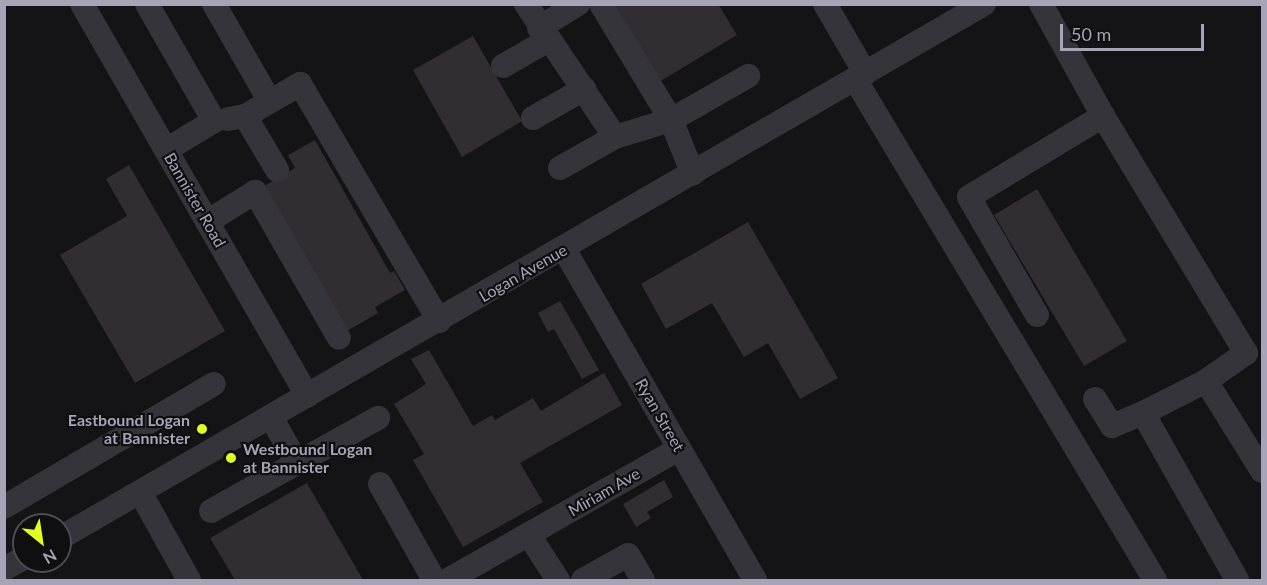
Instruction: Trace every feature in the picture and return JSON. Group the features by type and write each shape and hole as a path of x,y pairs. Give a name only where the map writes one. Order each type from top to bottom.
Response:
{"street":[{"name":"Bannister Road","path":"82,4 307,396"},
{"path":"147,4 214,121"},
{"path":"214,4 269,100"},
{"path":"526,4 543,34 584,89 615,137"},
{"path":"503,66 578,4"},
{"path":"601,4 671,120 693,174"},
{"path":"825,4 860,76 1155,580"},
{"name":"Logan Avenue","path":"72,531 564,249 984,4"},
{"path":"1041,4 1102,116 1246,353 1206,381 1112,426 1095,399"},
{"path":"560,168 615,137 671,120 748,76"},
{"path":"166,150 214,121 245,116 300,84 439,321"},
{"path":"533,118 584,89"},
{"path":"245,116 277,170"},
{"path":"1036,315 969,197 1102,116"},
{"path":"207,222 255,192 339,338"},
{"name":"Ryan Street","path":"564,249 755,580"},
{"path":"1206,381 1263,471"},
{"path":"4,507 214,384"},
{"path":"1143,413 1237,580"},
{"path":"271,417 297,463"},
{"path":"211,511 378,418"},
{"name":"Miriam Ave","path":"448,580 679,449"},
{"path":"380,484 434,580"},
{"path":"140,492 189,580"},
{"path":"528,536 558,580"},
{"path":"584,580 628,555 643,580"},
{"path":"5,569 12,580"}],"building":[{"path":"615,4 718,4 737,35 659,82"},
{"path":"473,36 522,121 462,157 413,70"},
{"path":"315,140 390,273 394,271 405,290 375,307 378,313 347,331 264,186 295,168 288,155"},
{"path":"129,165 225,331 135,383 60,255 127,216 106,179"},
{"path":"1037,189 1127,341 1084,366 994,215"},
{"path":"748,222 838,378 800,399 768,343 744,357 712,303 666,329 641,284"},
{"path":"560,301 599,370 582,379 554,329 548,332 538,313"},
{"path":"429,350 473,426 492,415 495,420 533,398 541,411 604,373 622,405 520,463 543,502 463,547 413,460 424,454 394,404 426,384 411,359"},
{"path":"664,480 673,497 647,512 651,518 636,527 623,504"},
{"path":"307,483 363,580 235,580 210,538"}],"place":[{"name":"Eastbound Logan at Bannister","path":"202,429"},
{"name":"Westbound Logan at Bannister","path":"231,458"}]}
